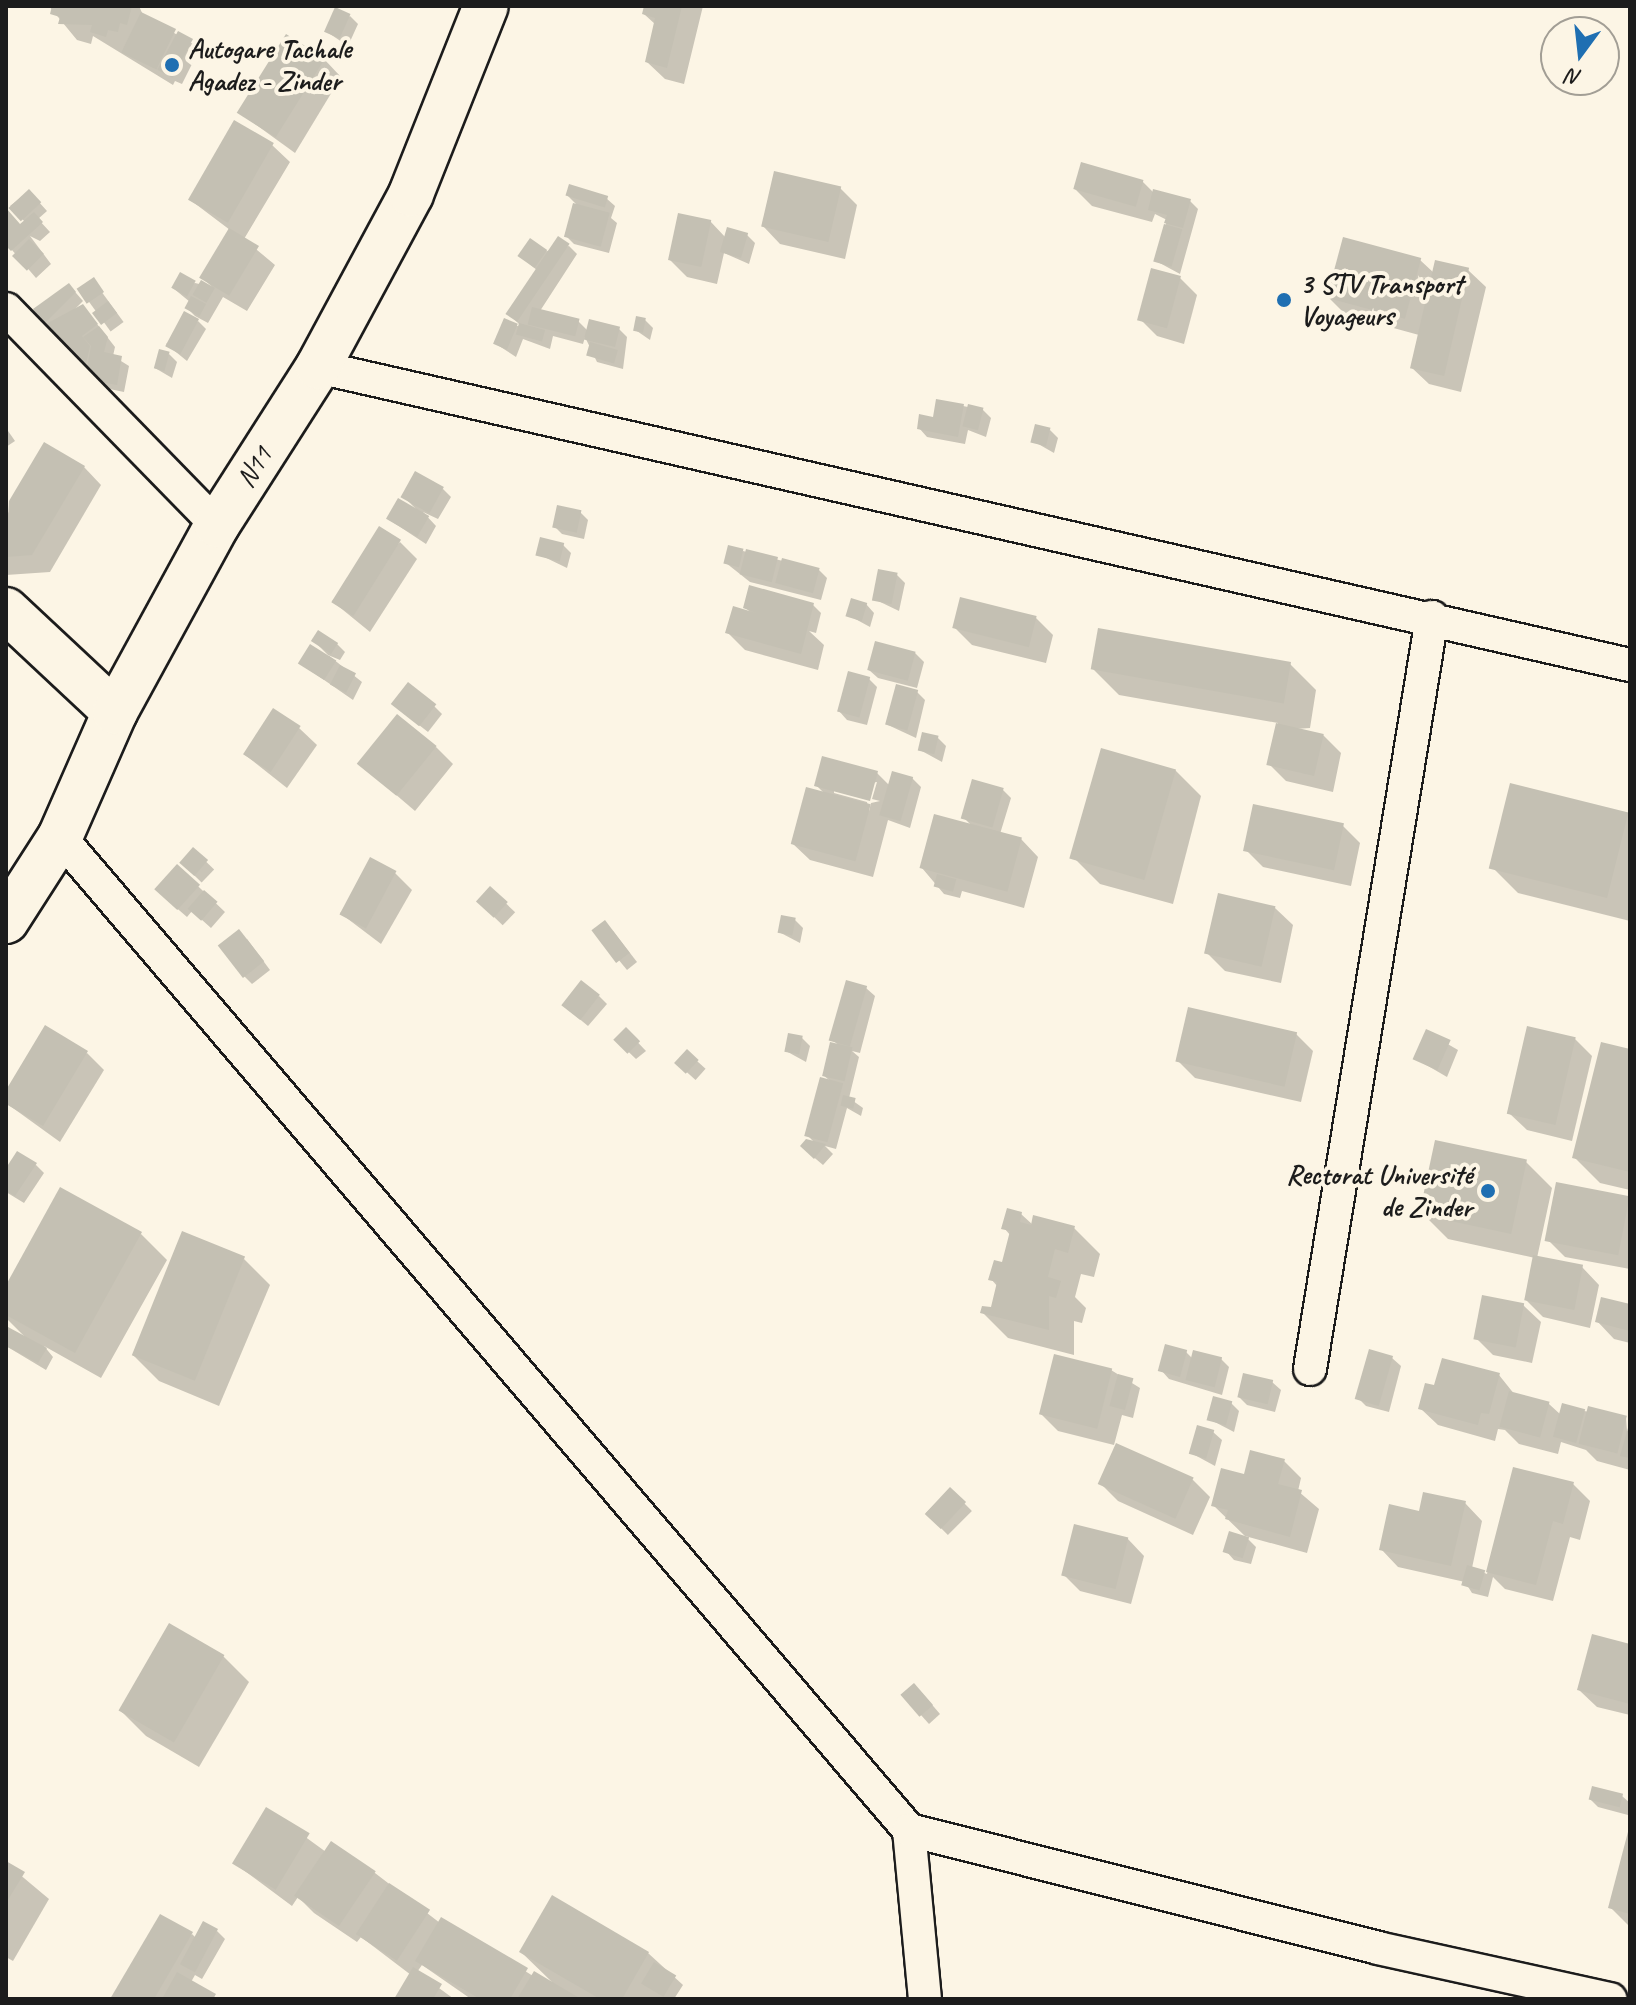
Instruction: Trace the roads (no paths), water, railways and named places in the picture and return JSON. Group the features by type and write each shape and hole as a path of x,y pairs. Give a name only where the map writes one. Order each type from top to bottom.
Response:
{"main road":[{"name":"N11","path":"6,921 60,837 115,712 217,525 318,367 411,194 486,6"},
{"path":"6,610 115,712"}],"street":[{"path":"6,309 217,525"},
{"path":"318,367 1432,617 1630,665"},
{"path":"1310,1369 1432,617"},
{"path":"60,837 909,1830 925,1999"},
{"path":"909,1830 1378,1948 1610,1999"}],"place":[{"name":"Autogare Tachale Agadez - Zinder","path":"172,65"},
{"name":"3 STV Transport Voyageurs","path":"1284,300"},
{"name":"Rectorat Université de Zinder","path":"1488,1191"}]}
